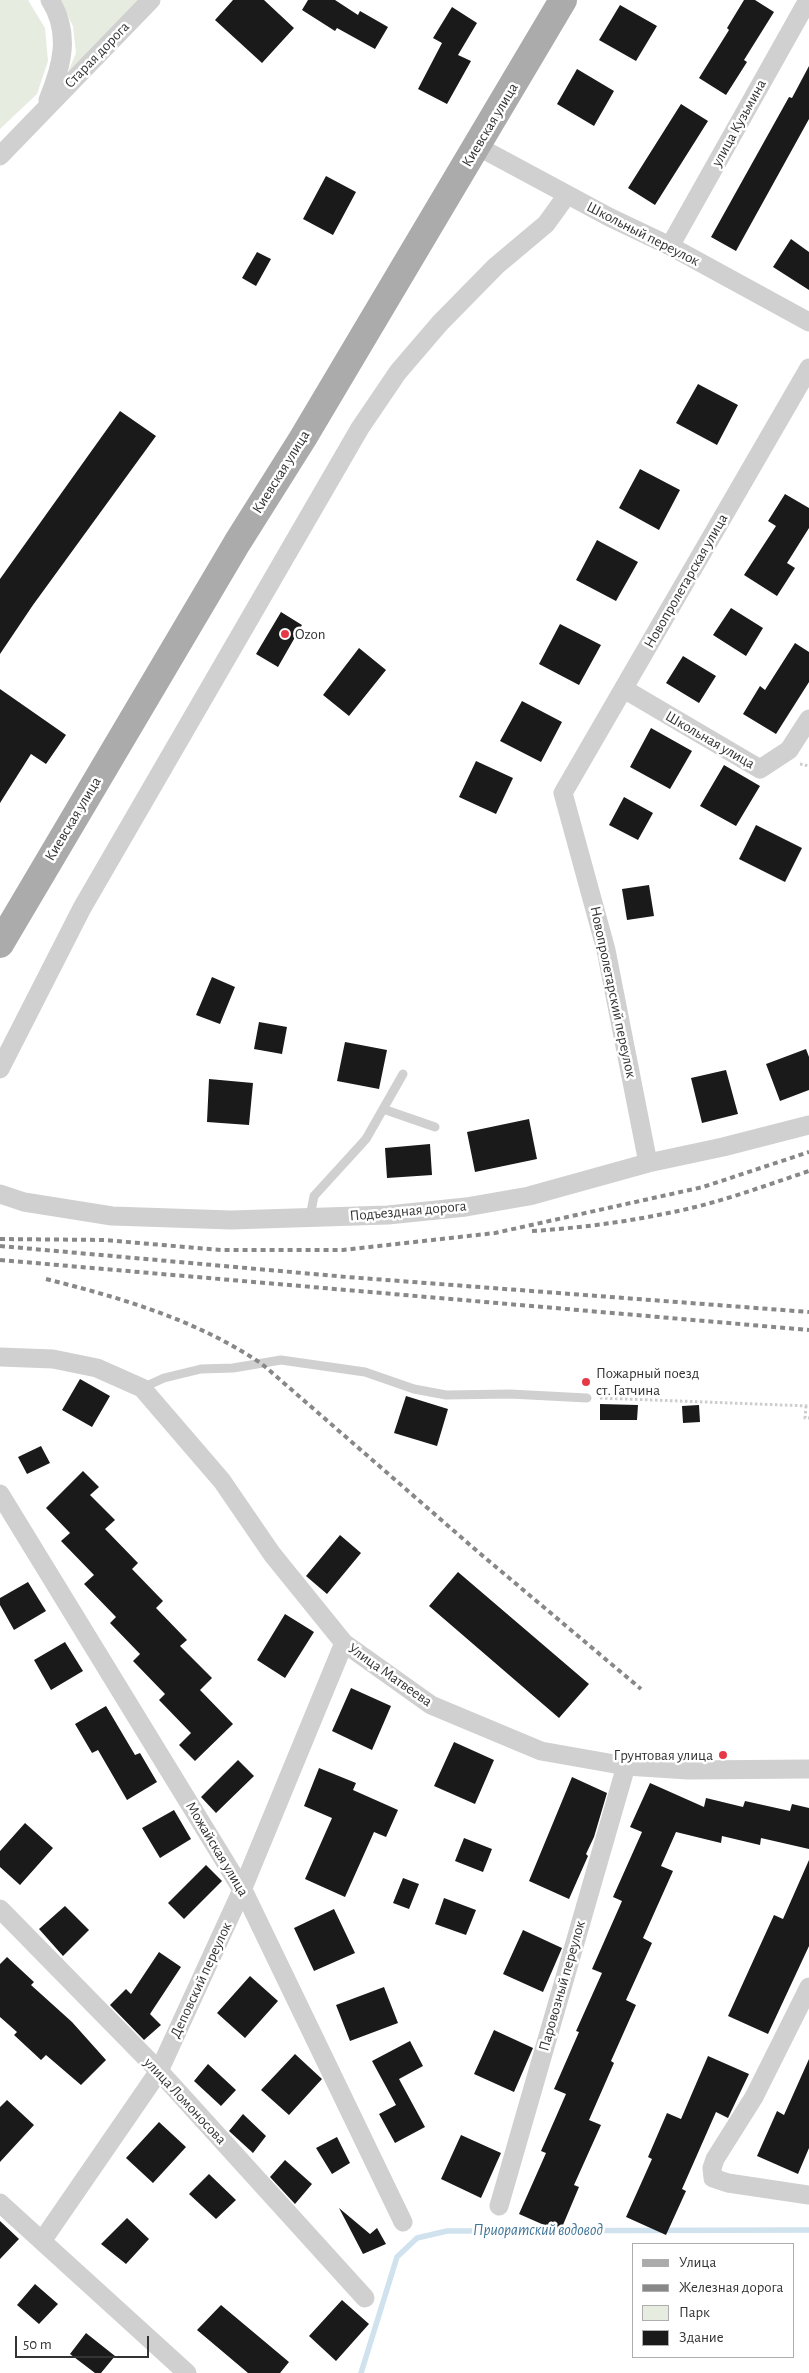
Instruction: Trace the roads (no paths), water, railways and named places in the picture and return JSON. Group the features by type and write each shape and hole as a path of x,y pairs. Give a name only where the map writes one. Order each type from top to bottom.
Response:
{"main road":[{"name":"Киевская улица","path":"0,944 237,543 303,438 563,0"}],"street":[{"name":"Старая дорога","path":"44,110 59,74 64,47 60,20 50,0"},
{"name":"Старая дорога","path":"0,156 151,0"},
{"name":"улица Кузьмина","path":"670,246 808,0"},
{"name":"Школьный переулок","path":"477,146 567,195 670,246 809,322"},
{"path":"0,1069 82,908 360,428 398,372 440,323 496,266 546,224 558,210 567,195"},
{"name":"Новопролетарская улица","path":"564,793 809,368"},
{"name":"Школьная улица","path":"624,689 760,769 789,750 809,719"},
{"name":"Новопролетарский переулок","path":"564,793 606,950 648,1163"},
{"name":"Подъездная дорога","path":"0,1194 24,1202 112,1216 231,1220 388,1215 466,1207 529,1196 648,1163 722,1148 809,1125"},
{"name":"Улица Матвеева","path":"0,1357 53,1359 97,1368 142,1388 222,1481 272,1554 344,1643 431,1705 541,1751 626,1766 688,1770 809,1769"},
{"name":"Можайская улица","path":"0,1494 242,1890 403,2222"},
{"name":"Деповский переулок","path":"42,2241 159,2071 242,1890 344,1643"},
{"name":"Паровозный переулок","path":"499,2206 626,1766"},
{"name":"улица Ломоносова","path":"0,1909 159,2071 365,2298"},
{"path":"809,1987 754,2097 715,2159 712,2168 713,2178 728,2183 809,2195"},
{"path":"0,2203 187,2373"}],"lane":[{"path":"310,1217 314,1196 366,1138 403,1074"},
{"path":"382,1109 435,1127"},
{"path":"142,1388 164,1378 201,1369 233,1368 281,1360 365,1372 414,1389 446,1395 510,1394 587,1398"}],"waterway":[{"name":"Приоратский водовод","path":"361,2373 397,2257 417,2238 447,2231 809,2230"}],"railway":[{"path":"0,1239 104,1240 221,1250 343,1250 495,1233 703,1187 809,1152"},
{"path":"532,1231 603,1224 673,1212 724,1199 809,1171"},
{"path":"0,1246 347,1277 809,1312"},
{"path":"0,1260 809,1330"},
{"path":"46,1279 103,1294 158,1312 212,1335 262,1364 477,1551 641,1689"}],"place":[{"name":"Ozon","path":"285,634"},
{"name":"Пожарный поезд ст. Гатчина","path":"586,1382"},
{"name":"Грунтовая улица","path":"723,1755"}]}
